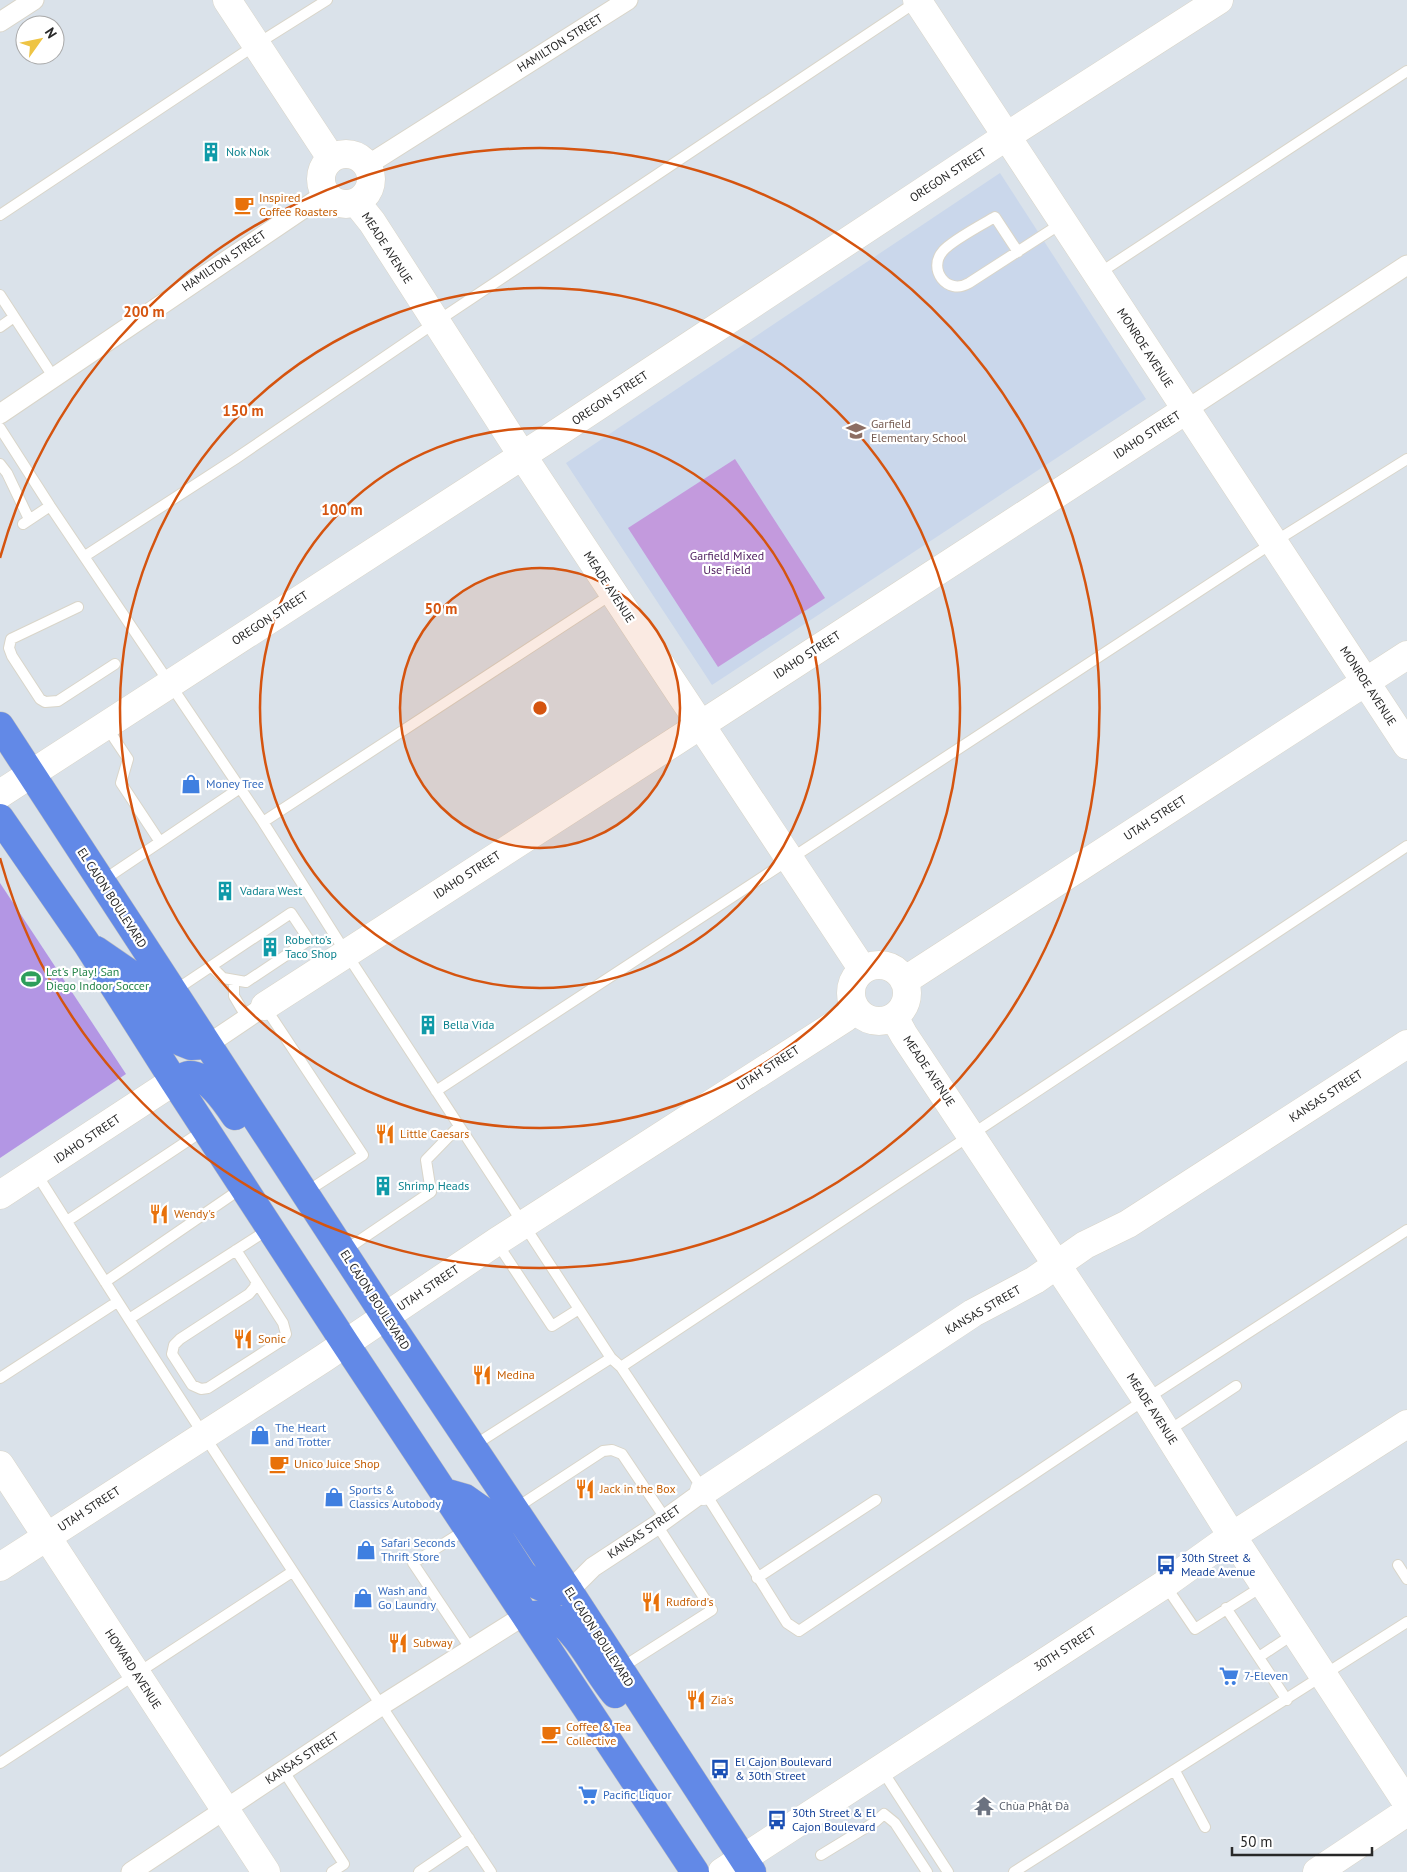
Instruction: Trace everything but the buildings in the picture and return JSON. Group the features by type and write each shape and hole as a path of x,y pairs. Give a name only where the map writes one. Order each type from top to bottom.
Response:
{"main road":[{"name":"EL CAJON BOULEVARD","path":"0,726 385,1316 620,1669 650,1716 739,1867"},
{"path":"0,818 87,944 344,1343 695,1872"},
{"path":"87,944 128,972 167,1029 181,1042 191,1046 207,1045"},
{"path":"174,1081 190,1075 200,1078 224,1099 253,1144 269,1160 287,1166"},
{"path":"444,1492 464,1498 482,1510 523,1574 531,1582 541,1589 555,1592 569,1591"},
{"path":"525,1615 545,1615 558,1620 576,1639 614,1693 630,1708 650,1716"}],"street":[{"path":"0,22 34,0"},
{"path":"227,0 331,158"},
{"name":"HAMILTON STREET","path":"366,166 628,0"},
{"name":"MONROE AVENUE","path":"918,0 1407,744"},
{"name":"OREGON STREET","path":"0,794 522,455 1007,136 1219,0"},
{"path":"342,154 350,154 357,157 366,166 370,178 370,186 366,194 356,202 344,204 336,202 325,194 321,183 321,175 331,158 342,154"},
{"name":"HAMILTON STREET","path":"0,413 325,194"},
{"name":"MEADE AVENUE","path":"356,202 372,222 522,455 863,970"},
{"name":"IDAHO STREET","path":"207,1045 1407,265"},
{"name":"UTAH STREET","path":"904,981 1407,655"},
{"path":"878,965 886,966 893,969 904,981 907,997 905,1005 894,1017 888,1020 874,1021 867,1019 856,1009 851,996 851,988 863,970 878,965"},
{"name":"UTAH STREET","path":"0,1567 496,1242 845,1018 856,1009"},
{"name":"MEADE AVENUE","path":"894,1017 904,1035 1146,1399 1232,1536 1407,1803"},
{"name":"KANSAS STREET","path":"569,1591 593,1567 704,1491 973,1313 1035,1280 1085,1245 1128,1224 1407,1044"},
{"name":"IDAHO STREET","path":"0,1195 174,1081"},
{"name":"30TH STREET","path":"739,1867 881,1769 1165,1584 1232,1536 1407,1424"},
{"name":"HOWARD AVENUE","path":"0,1465 266,1872"},
{"name":"KANSAS STREET","path":"131,1872 382,1705 525,1615"},
{"path":"1317,1872 1407,1812"}],"lane":[{"path":"0,215 257,44 327,0"},
{"path":"85,556 243,453 918,0"},
{"path":"1097,274 1407,72"},
{"path":"1018,252 995,217 943,251 937,267 946,283 957,288 962,287 1018,252 1063,222"},
{"path":"0,295 54,378"},
{"path":"0,326 14,317"},
{"path":"0,428 50,506 263,822 578,1309 611,1358 620,1367 704,1491 787,1623 799,1631 1146,1399 1407,1230"},
{"path":"436,1091 1274,542 1407,459"},
{"path":"0,464 7,473 26,522 50,506"},
{"path":"263,822 613,593"},
{"path":"78,607 11,639 9,648 12,656 35,692 45,702 58,701 115,664"},
{"path":"106,725 128,759 121,783 160,842"},
{"path":"101,882 240,788"},
{"path":"620,1367 1407,846"},
{"path":"173,992 211,966 291,913 309,940 246,982 223,978 211,966"},
{"path":"234,981 234,996 256,1012 363,1155 305,1193"},
{"path":"343,1251 431,1192 426,1160 459,1126"},
{"path":"67,1221 205,1129"},
{"path":"36,1173 104,1282 292,1572 491,1872"},
{"path":"104,1282 243,1188"},
{"path":"129,1319 270,1228"},
{"path":"496,1242 552,1326 578,1309"},
{"path":"236,1250 256,1281 283,1323 286,1329 284,1338 208,1388 197,1388 192,1385 172,1354 174,1345 180,1338 249,1294 255,1287 256,1281"},
{"path":"0,1378 117,1302"},
{"path":"473,1447 611,1358"},
{"path":"1167,1432 1236,1386"},
{"path":"514,1509 603,1451 612,1450 622,1454 712,1610 620,1669"},
{"path":"757,1578 876,1500"},
{"path":"468,1528 413,1562 470,1648"},
{"path":"1398,1565 1407,1579"},
{"path":"0,1763 292,1572"},
{"path":"1165,1584 1195,1629 1264,1585"},
{"path":"1226,1608 1287,1700"},
{"path":"1014,1872 1407,1622"},
{"path":"1259,1657 1296,1632"},
{"path":"881,1769 948,1872"},
{"path":"283,1770 344,1864 332,1872"},
{"path":"1175,1771 1206,1827"},
{"path":"821,1855 875,1822 884,1814 895,1823 927,1872"},
{"path":"419,1872 469,1838"}],"shaded area":[{"name":"Garfield Elementary School","path":"1000,173 1146,399 712,685 566,463"},
{"name":"Let's Play! San Diego Indoor Soccer","path":"0,883 126,1074 0,1158"}],"green space":[{"name":"Garfield Mixed Use Field","path":"735,459 825,598 718,667 628,528"}],"place":[{"name":"Nok Nok","path":"211,152"},
{"name":"Inspired Coffee Roasters","path":"244,205"},
{"name":"Garfield Elementary School","path":"856,431"},
{"name":"Money Tree","path":"191,784"},
{"name":"Vadara West","path":"225,891"},
{"name":"Roberto's Taco Shop","path":"270,947"},
{"name":"Let's Play! San Diego Indoor Soccer","path":"31,979"},
{"name":"Bella Vida","path":"428,1025"},
{"name":"Little Caesars","path":"385,1134"},
{"name":"Shrimp Heads","path":"383,1186"},
{"name":"Wendy's","path":"159,1214"},
{"name":"Sonic","path":"243,1339"},
{"name":"Medina","path":"482,1375"},
{"name":"The Heart and Trotter","path":"260,1435"},
{"name":"Unico Juice Shop","path":"279,1464"},
{"name":"Jack in the Box","path":"585,1489"},
{"name":"Sports & Classics Autobody","path":"334,1497"},
{"name":"Safari Seconds Thrift Store","path":"366,1550"},
{"name":"30th Street & Meade Avenue","path":"1166,1565"},
{"name":"Wash and Go Laundry","path":"363,1598"},
{"name":"Rudford's","path":"651,1602"},
{"name":"Subway","path":"398,1643"},
{"name":"7-Eleven","path":"1229,1676"},
{"name":"Zia's","path":"696,1700"},
{"name":"Coffee & Tea Collective","path":"551,1734"},
{"name":"El Cajon Boulevard & 30th Street","path":"720,1769"},
{"name":"Pacific Liquor","path":"588,1795"},
{"name":"Chùa Phật Đà","path":"984,1806"},
{"name":"30th Street & El Cajon Boulevard","path":"777,1820"}]}
